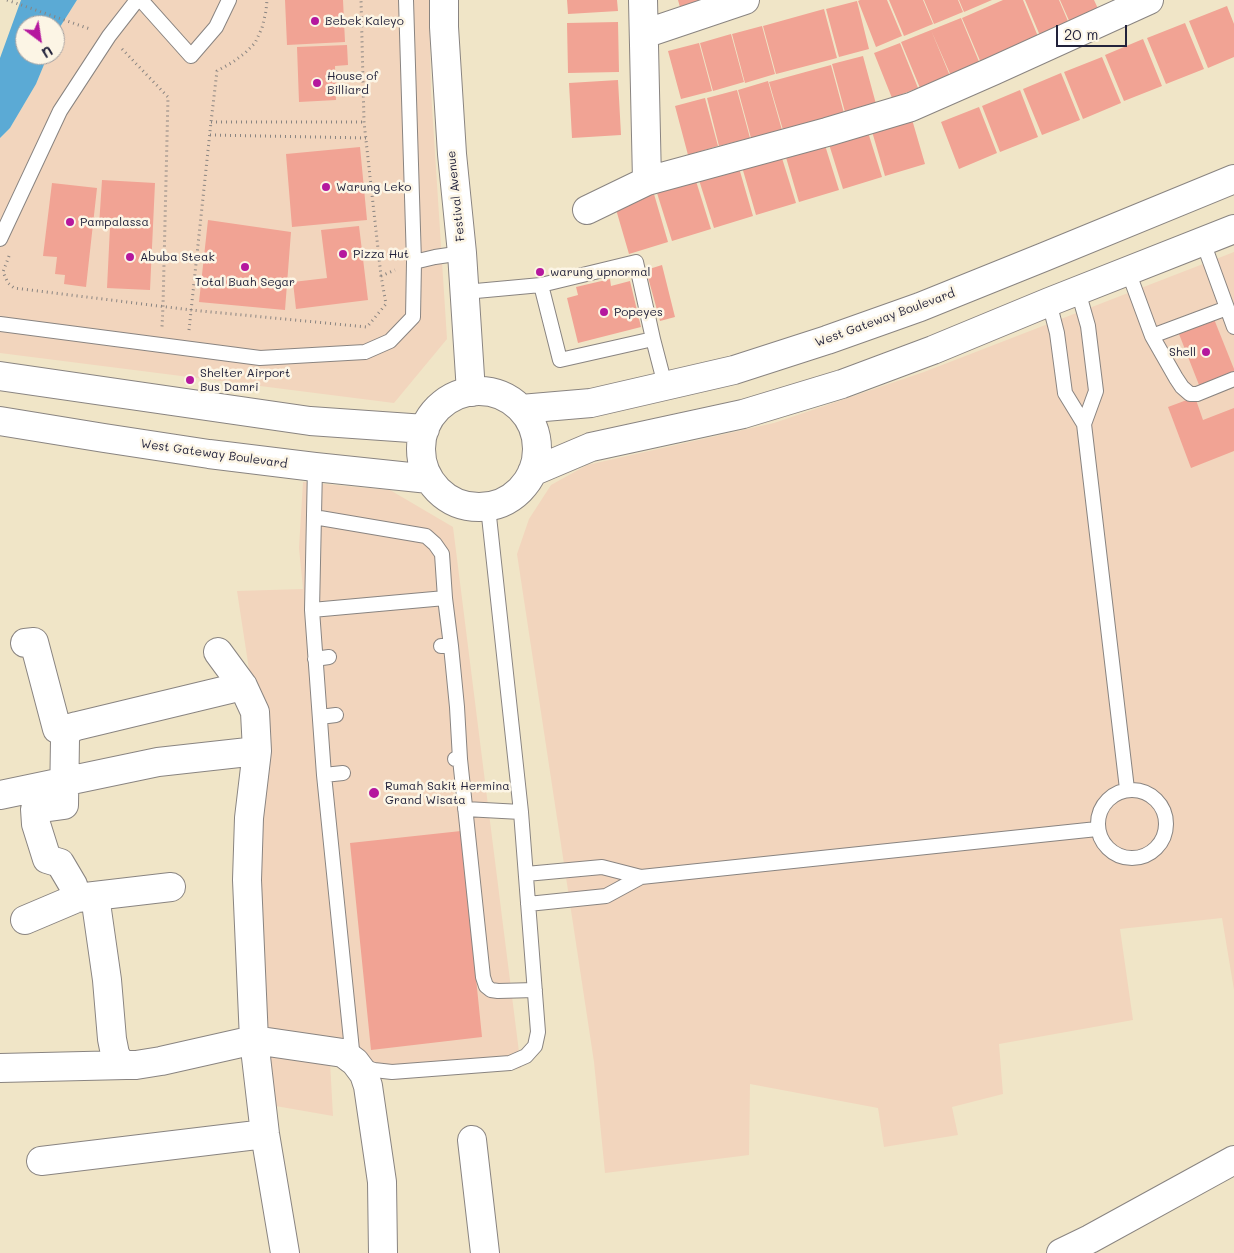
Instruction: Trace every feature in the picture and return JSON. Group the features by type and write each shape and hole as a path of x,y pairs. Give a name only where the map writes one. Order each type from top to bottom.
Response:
{"street":[{"name":"Festival Avenue","path":"444,0 452,154 462,253 471,392"},
{"path":"643,0 648,181"},
{"path":"644,34 745,0"},
{"path":"587,210 648,181 911,107 993,72 1148,0"},
{"name":"West Gateway Boulevard","path":"521,409 591,403 734,370 920,307 1234,179"},
{"path":"532,472 592,447 743,414 842,384 933,350 1203,242 1233,234"},
{"path":"1044,258 1062,297"},
{"path":"0,410 2,376 310,421 425,429"},
{"path":"471,392 489,392 506,398 521,409 531,423 536,439 537,456 525,485 515,495 488,507 471,507 454,502 440,492 429,479 421,454 425,429 432,415 443,404 456,396 471,392"},
{"name":"West Gateway Boulevard","path":"0,421 200,453 429,479"},
{"path":"24,643 34,642 57,729 67,731"},
{"path":"218,652 243,686 255,712 257,751 249,818 247,880 254,1040 265,1134 285,1253"},
{"path":"126,1065 119,1061 114,1054 107,980 86,897 73,885 60,863 47,859 36,824 35,809 64,805 64,739 70,728 243,686"},
{"path":"0,795 158,762 257,751"},
{"path":"25,920 86,897 171,887"},
{"path":"0,1068 136,1065 254,1040 343,1053 356,1062 364,1074 368,1086 382,1182 383,1253"},
{"path":"41,1161 265,1134"},
{"path":"472,1140 485,1253"},
{"path":"1061,1253 1234,1160"}],"lane":[{"path":"0,240 60,111 109,36 136,0"},
{"path":"141,0 191,56 216,27 229,0"},
{"path":"0,324 260,358 365,352 390,342 413,317 414,262 406,0"},
{"path":"1203,242 1234,327"},
{"path":"414,262 462,253"},
{"path":"465,292 541,285 636,262 665,386"},
{"path":"1128,271 1152,336 1182,386 1190,394 1197,394 1234,380"},
{"path":"541,285 560,360 654,339"},
{"path":"1062,297 1088,326 1096,391 1084,424"},
{"path":"1062,297 1057,333 1065,393 1084,424 1127,789"},
{"path":"1152,336 1227,308"},
{"path":"315,467 312,610 322,658 320,717 324,775 352,1050 365,1067 374,1070 392,1072 510,1062 526,1056 535,1046 538,1032 521,812 488,507"},
{"path":"314,517 426,536 442,554 446,646 483,977 486,986 491,990 535,990"},
{"path":"312,610 445,598"},
{"path":"320,717 336,715"},
{"path":"324,775 343,772"},
{"path":"1127,789 1147,792 1162,806 1167,826 1160,846 1143,857 1123,858 1105,847 1097,829 1099,810 1110,796 1127,789"},
{"path":"465,809 521,812"},
{"path":"526,874 602,867 641,877 1097,829"},
{"path":"528,904 606,896 641,877"}],"path":[{"path":"7,0 109,36 168,97 161,345"},
{"path":"187,348 217,71 233,62 255,43 262,28 267,0"},
{"path":"9,256 3,272 8,283 14,288 191,310 367,326 386,304 381,276 364,122 362,0"},
{"path":"117,57 123,49"},
{"path":"211,122 364,122"},
{"path":"210,134 367,138"}],"shaded area":[{"path":"77,0 429,0 431,91 447,339 394,403 0,353 0,138 10,128 36,84 44,65 65,65 65,19"},
{"path":"1234,252 1234,990 1222,918 1120,929 1133,1020 999,1044 1003,1094 952,1107 958,1135 884,1147 878,1108 750,1084 749,1155 605,1173 594,1062 517,554 529,519 551,485 587,465 774,423 924,372"},
{"name":"Rumah Sakit Hermina Grand Wisata","path":"303,482 390,490 453,527 521,1068 393,1080 330,1062 333,1116 264,1104 250,676 237,591 303,589 299,548"}],"water":[{"path":"21,0 77,0 65,19 65,15 16,15"},
{"path":"15,17 15,65 44,65 36,84 10,128 0,138 0,58"}],"building":[{"name":"Bebek Kaleyo","path":"285,0 343,0 345,42 287,45"},
{"path":"567,0 617,0 618,11 568,14"},
{"path":"678,0 706,0 681,11"},
{"path":"887,0 902,36 876,47 858,1"},
{"path":"889,0 923,0 933,24 904,36"},
{"path":"924,0 958,0 963,12 934,24"},
{"path":"959,0 992,0 964,12"},
{"path":"1003,0 1023,0 1039,39 981,63 962,18"},
{"path":"1025,0 1059,0 1070,26 1041,38"},
{"path":"1060,0 1094,0 1100,13 1071,25"},
{"path":"857,1 869,49 839,57 826,9"},
{"path":"1227,6 1234,24 1234,57 1208,68 1189,21"},
{"path":"824,9 837,58 776,74 763,26"},
{"path":"961,18 980,64 951,76 931,30"},
{"path":"618,22 619,72 568,73 567,23"},
{"path":"1185,23 1204,69 1166,84 1147,38"},
{"path":"762,26 775,74 745,83 732,34"},
{"path":"931,30 950,76 920,88 901,42"},
{"path":"731,34 744,82 713,91 700,43"},
{"path":"1143,39 1162,86 1124,101 1105,55"},
{"path":"699,43 712,91 681,99 668,51"},
{"path":"900,43 918,88 892,98 874,53"},
{"name":"House of Billiard","path":"347,45 348,65 335,66 336,100 299,102 297,47"},
{"path":"863,56 876,104 845,112 832,64"},
{"path":"1102,57 1121,103 1083,119 1064,72"},
{"path":"831,65 844,113 783,130 769,82"},
{"path":"1061,73 1080,120 1042,135 1023,89"},
{"path":"618,80 621,135 572,138 569,83"},
{"path":"768,81 782,130 751,138 738,90"},
{"path":"737,90 750,138 719,146 707,98"},
{"path":"1020,90 1038,137 1000,152 982,106"},
{"path":"705,98 718,146 688,155 675,106"},
{"path":"979,107 997,153 959,169 941,122"},
{"path":"911,116 925,164 885,176 871,128"},
{"path":"867,129 882,177 843,189 828,141"},
{"path":"824,142 839,190 799,202 785,154"},
{"name":"Warung Leko","path":"360,147 367,220 292,227 286,154"},
{"path":"781,155 796,203 756,215 742,167"},
{"path":"739,168 753,216 714,228 699,180"},
{"name":"Abuba Steak","path":"102,180 155,183 150,290 107,288 110,227 99,226"},
{"path":"696,181 711,229 672,241 657,193"},
{"name":"Pampalassa","path":"52,183 97,188 86,287 64,284 65,275 55,274 57,257 43,256"},
{"path":"654,194 668,242 629,254 615,206"},
{"name":"Total Buah Segar","path":"208,220 291,232 285,310 199,302"},
{"name":"Pizza Hut","path":"359,226 368,300 296,309 293,282 327,278 321,230"},
{"path":"662,265 675,317 660,321 646,270"},
{"name":"Popeyes","path":"610,279 611,286 630,281 641,327 578,343 567,298 578,295 576,287"},
{"name":"Shell","path":"1214,319 1234,369 1234,376 1201,390 1179,334"},
{"path":"1195,397 1203,420 1234,408 1234,451 1191,468 1168,407"},
{"path":"461,831 482,1037 371,1050 350,843"}],"place":[{"name":"Bebek Kaleyo","path":"315,21"},
{"name":"House of Billiard","path":"317,83"},
{"name":"Warung Leko","path":"326,187"},
{"name":"Pampalassa","path":"70,222"},
{"name":"Pizza Hut","path":"343,254"},
{"name":"Abuba Steak","path":"130,257"},
{"name":"Total Buah Segar","path":"245,267"},
{"name":"warung upnormal","path":"540,272"},
{"name":"Popeyes","path":"604,312"},
{"name":"Shell","path":"1206,352"},
{"name":"Shelter Airport Bus Damri","path":"190,380"},
{"name":"Rumah Sakit Hermina Grand Wisata","path":"374,793"}]}
